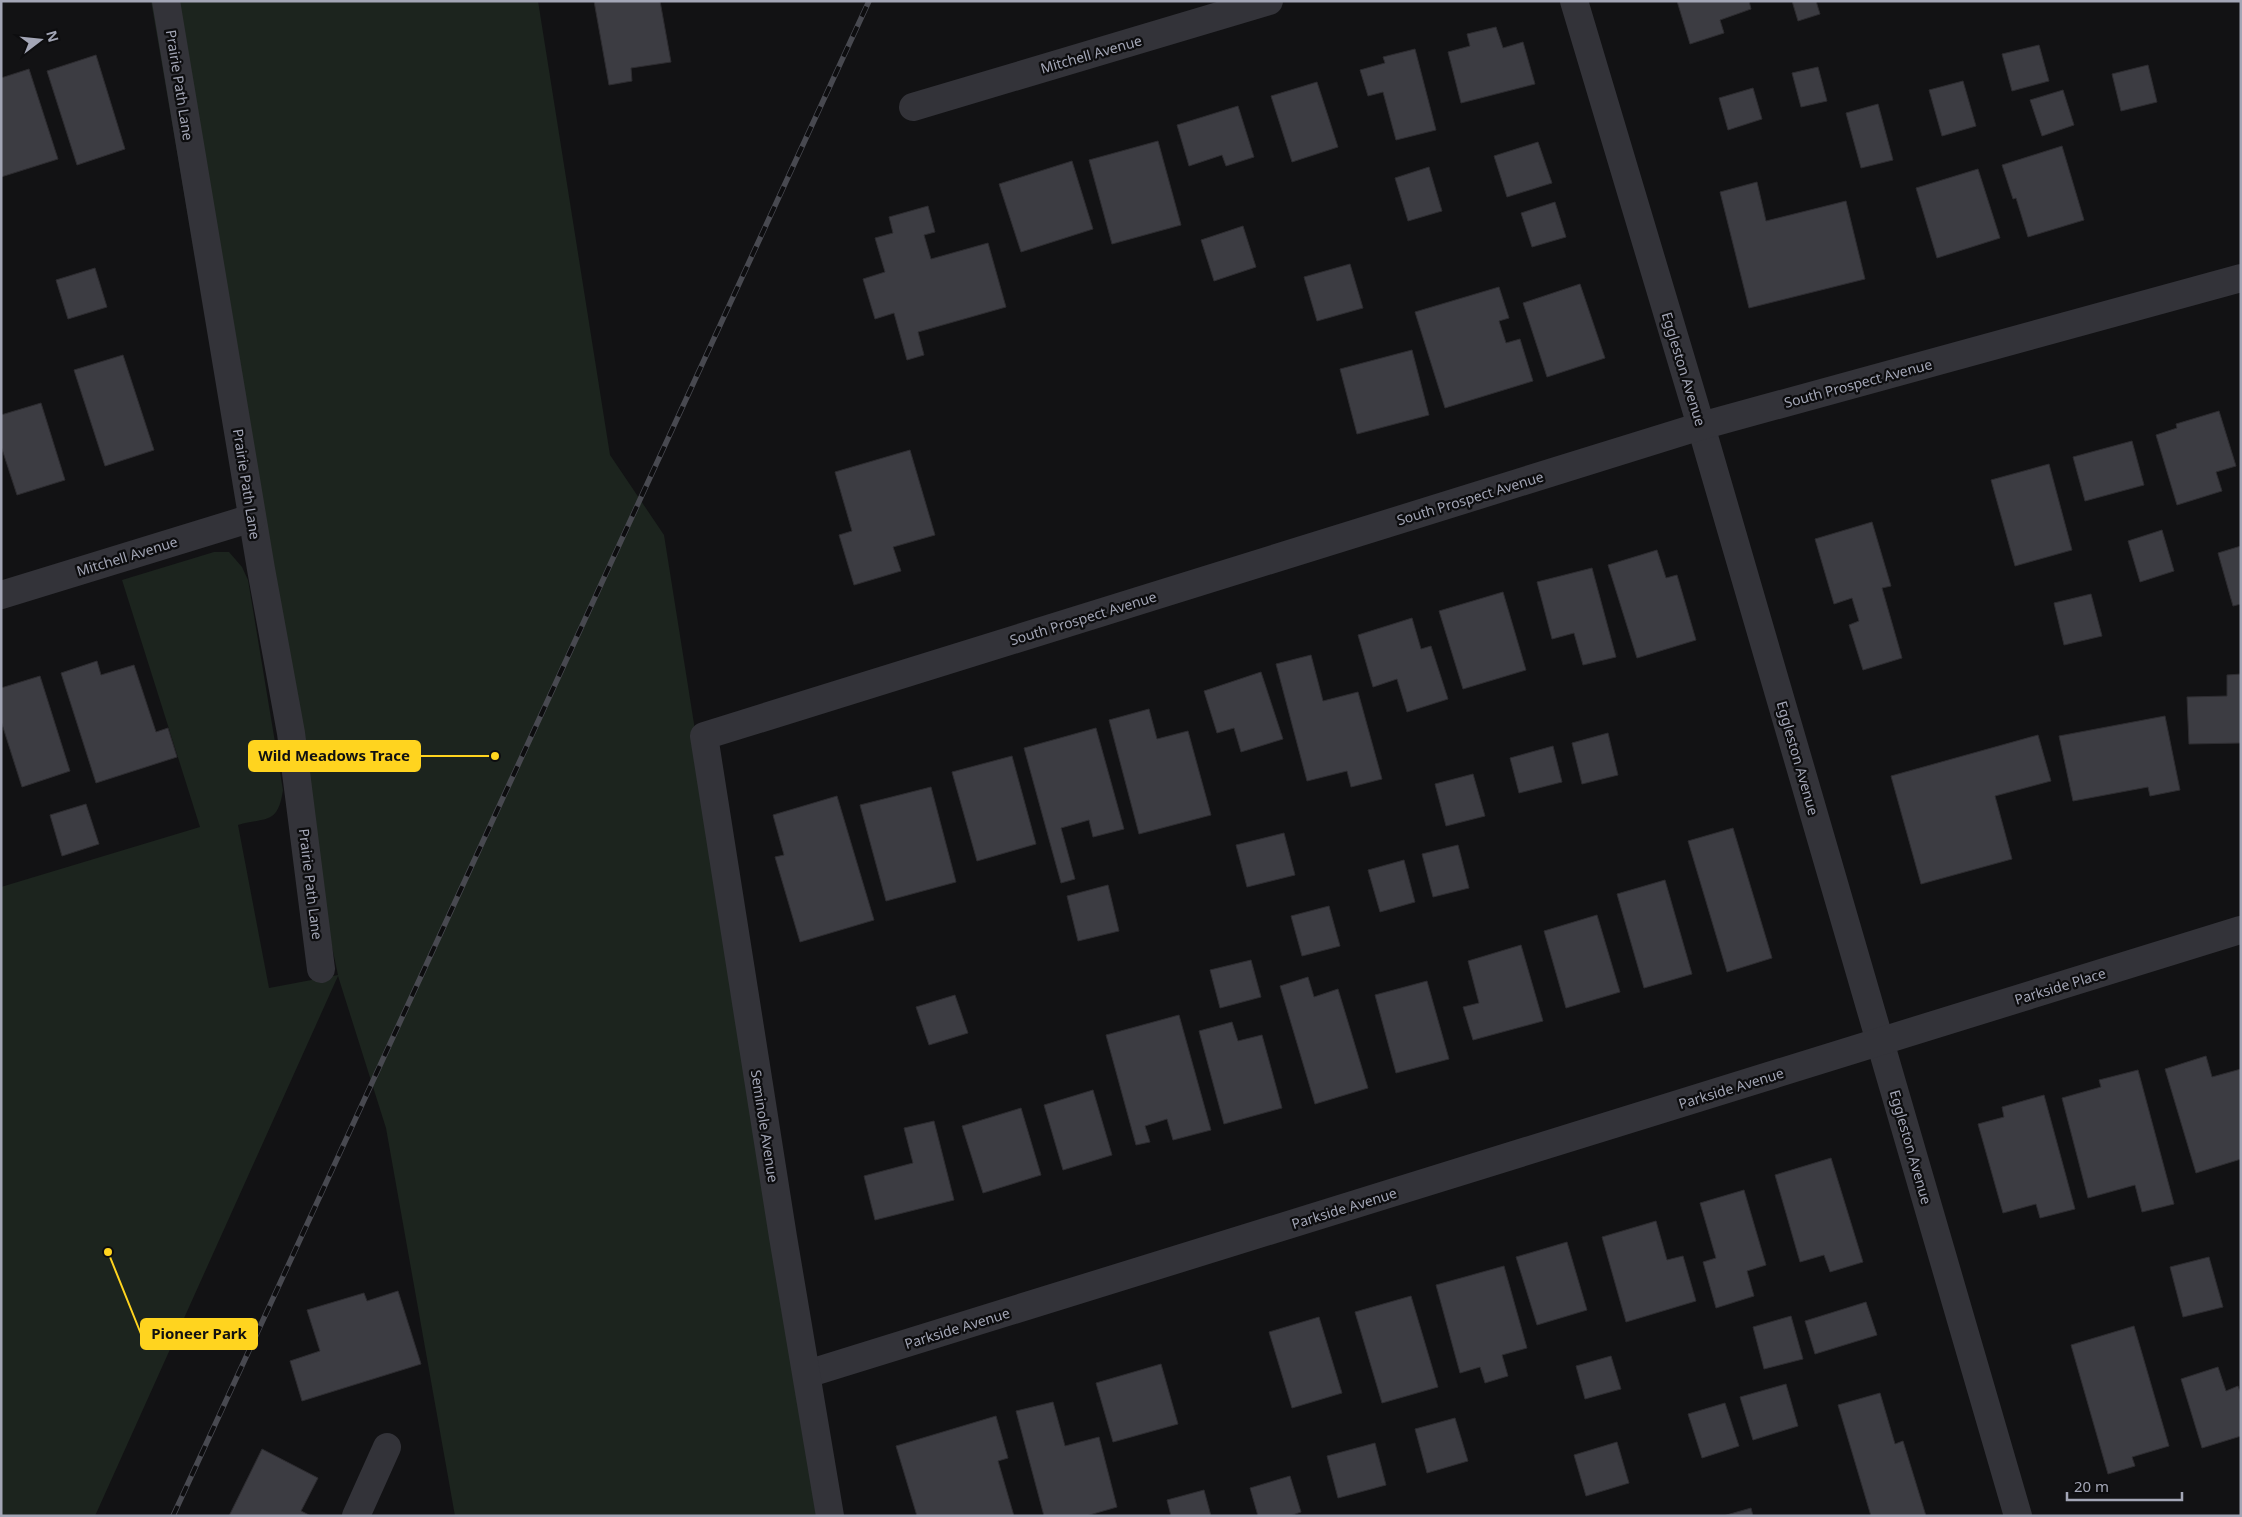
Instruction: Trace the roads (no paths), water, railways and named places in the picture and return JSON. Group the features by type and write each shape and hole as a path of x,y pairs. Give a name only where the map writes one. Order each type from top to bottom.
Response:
{"street":[{"name":"Prairie Path Lane","path":"166,1 252,518 291,733 321,968"},
{"name":"Mitchell Avenue","path":"913,107 1269,1"},
{"name":"Eggleston Avenue","path":"1574,1 1701,426 2018,1516"},
{"name":"South Prospect Avenue","path":"704,736 1701,426 2241,278"},
{"name":"Mitchell Avenue","path":"1,595 252,518"},
{"name":"Seminole Avenue","path":"704,736 783,1238 830,1516"},
{"name":"Parkside Place","path":"1881,1042 2240,930"},
{"name":"Parkside Avenue","path":"807,1374 1881,1042"},
{"path":"356,1516 387,1446"}],"railway":[{"path":"173,1516 869,1"}],"place":[{"name":"Wild Meadows Trace","path":"495,756"},
{"name":"Pioneer Park","path":"108,1252"}]}
